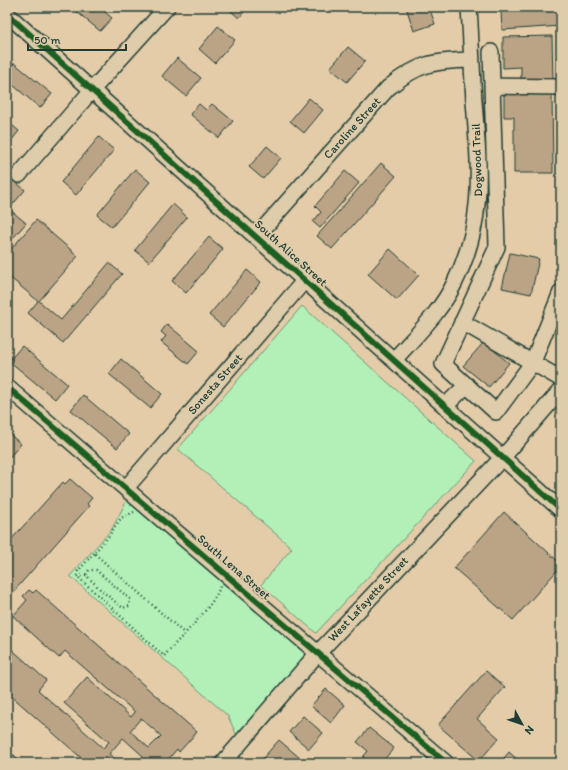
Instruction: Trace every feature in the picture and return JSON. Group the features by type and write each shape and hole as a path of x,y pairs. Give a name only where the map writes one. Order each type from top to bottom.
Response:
{"street":[{"path":"19,175 92,90 167,7"},
{"name":"Dogwood Trail","path":"394,360 436,312 453,285 468,253 474,228 480,177 471,60 469,7"},
{"name":"South Alice Street","path":"7,14 561,510"},
{"path":"491,52 497,247 443,364 496,412 533,362 561,292"},
{"name":"Caroline Street","path":"256,237 388,88 404,75 422,66 442,61 471,60"},
{"path":"492,86 561,87"},
{"name":"Sonesta Street","path":"126,488 305,280"},
{"path":"462,322 561,379"},
{"path":"445,406 467,385"},
{"name":"South Lena Street","path":"7,387 446,763"},
{"name":"West Lafayette Street","path":"223,763 317,654 502,457 561,390"}],"path":[{"path":"77,576 78,571 108,537 121,518 130,515 136,510"},
{"path":"94,553 184,632"},
{"path":"89,570 96,570 130,599 129,606 123,608 102,591 86,575 89,570"},
{"path":"77,576 86,575"},
{"path":"77,576 164,656 210,604 219,591 220,583"}],"green space":[{"path":"302,306 476,461 316,633 261,585 292,548 178,449"},
{"path":"127,500 304,653 304,658 237,736 228,716 70,576 112,529"}],"building":[{"path":"71,7 99,7 112,18 100,31"},
{"path":"226,7 248,7 239,18"},
{"path":"406,7 429,7 435,24 414,31"},
{"path":"561,7 561,26 502,30 501,11"},
{"path":"218,26 235,40 215,63 199,49"},
{"path":"552,36 553,82 521,82 521,67 503,68 503,37"},
{"path":"348,47 365,61 347,82 330,68"},
{"path":"177,58 201,78 186,96 162,76"},
{"path":"14,63 52,94 40,108 7,80 7,71"},
{"path":"504,93 552,93 553,173 514,173 514,117 504,117"},
{"path":"309,98 323,110 304,133 290,121"},
{"path":"199,104 206,110 212,104 233,121 219,138 190,114"},
{"path":"7,121 19,131 8,145 7,144"},
{"path":"99,137 114,150 76,195 61,182"},
{"path":"267,146 281,158 263,179 249,167"},
{"path":"381,163 396,176 332,249 317,236"},
{"path":"135,169 150,182 112,227 97,215"},
{"path":"345,171 359,183 320,228 313,222 321,212 315,206"},
{"path":"7,175 25,190 9,209 26,223 7,245"},
{"path":"173,204 187,217 149,262 135,250"},
{"path":"36,220 78,256 39,301 61,320 109,263 122,274 63,343 28,313 38,301 7,275 7,254"},
{"path":"209,237 223,249 186,293 172,281"},
{"path":"390,249 419,275 397,300 368,274"},
{"path":"510,253 539,259 531,294 502,288"},
{"path":"247,270 261,282 223,327 209,315"},
{"path":"167,324 199,351 188,364 161,342 166,336 161,332"},
{"path":"484,342 509,363 489,387 463,366"},
{"path":"22,346 67,384 55,399 9,361"},
{"path":"121,359 162,394 150,408 109,374"},
{"path":"83,395 129,434 117,448 71,410"},
{"path":"7,432 21,444 7,460"},
{"path":"70,479 92,498 87,504 89,506 7,599 7,540 9,542 63,482 65,484"},
{"path":"504,512 561,564 561,566 513,620 454,568"},
{"path":"29,590 33,593 36,590 197,732 179,752 177,749 165,763 137,763 143,756 123,738 109,754 120,763 87,763 7,692 7,645 46,680 38,690 103,748 109,742 64,703 87,677 131,717 135,712 65,651 59,658 13,616 27,600 23,596","holes":["141,718 161,736 149,748 130,731"]},
{"path":"486,671 505,687 477,719 499,738 479,761 438,725"},
{"path":"326,689 345,705 331,723 311,706"},
{"path":"303,716 323,733 309,749 289,732"},
{"path":"369,728 394,748 381,763 370,763 363,757 368,751 357,742"},
{"path":"279,740 301,759 297,763 269,763 263,758"},
{"path":"509,752 521,763 500,763"}],"cycle path":[{"path":"7,14 561,510"},
{"path":"7,387 446,763"}]}
